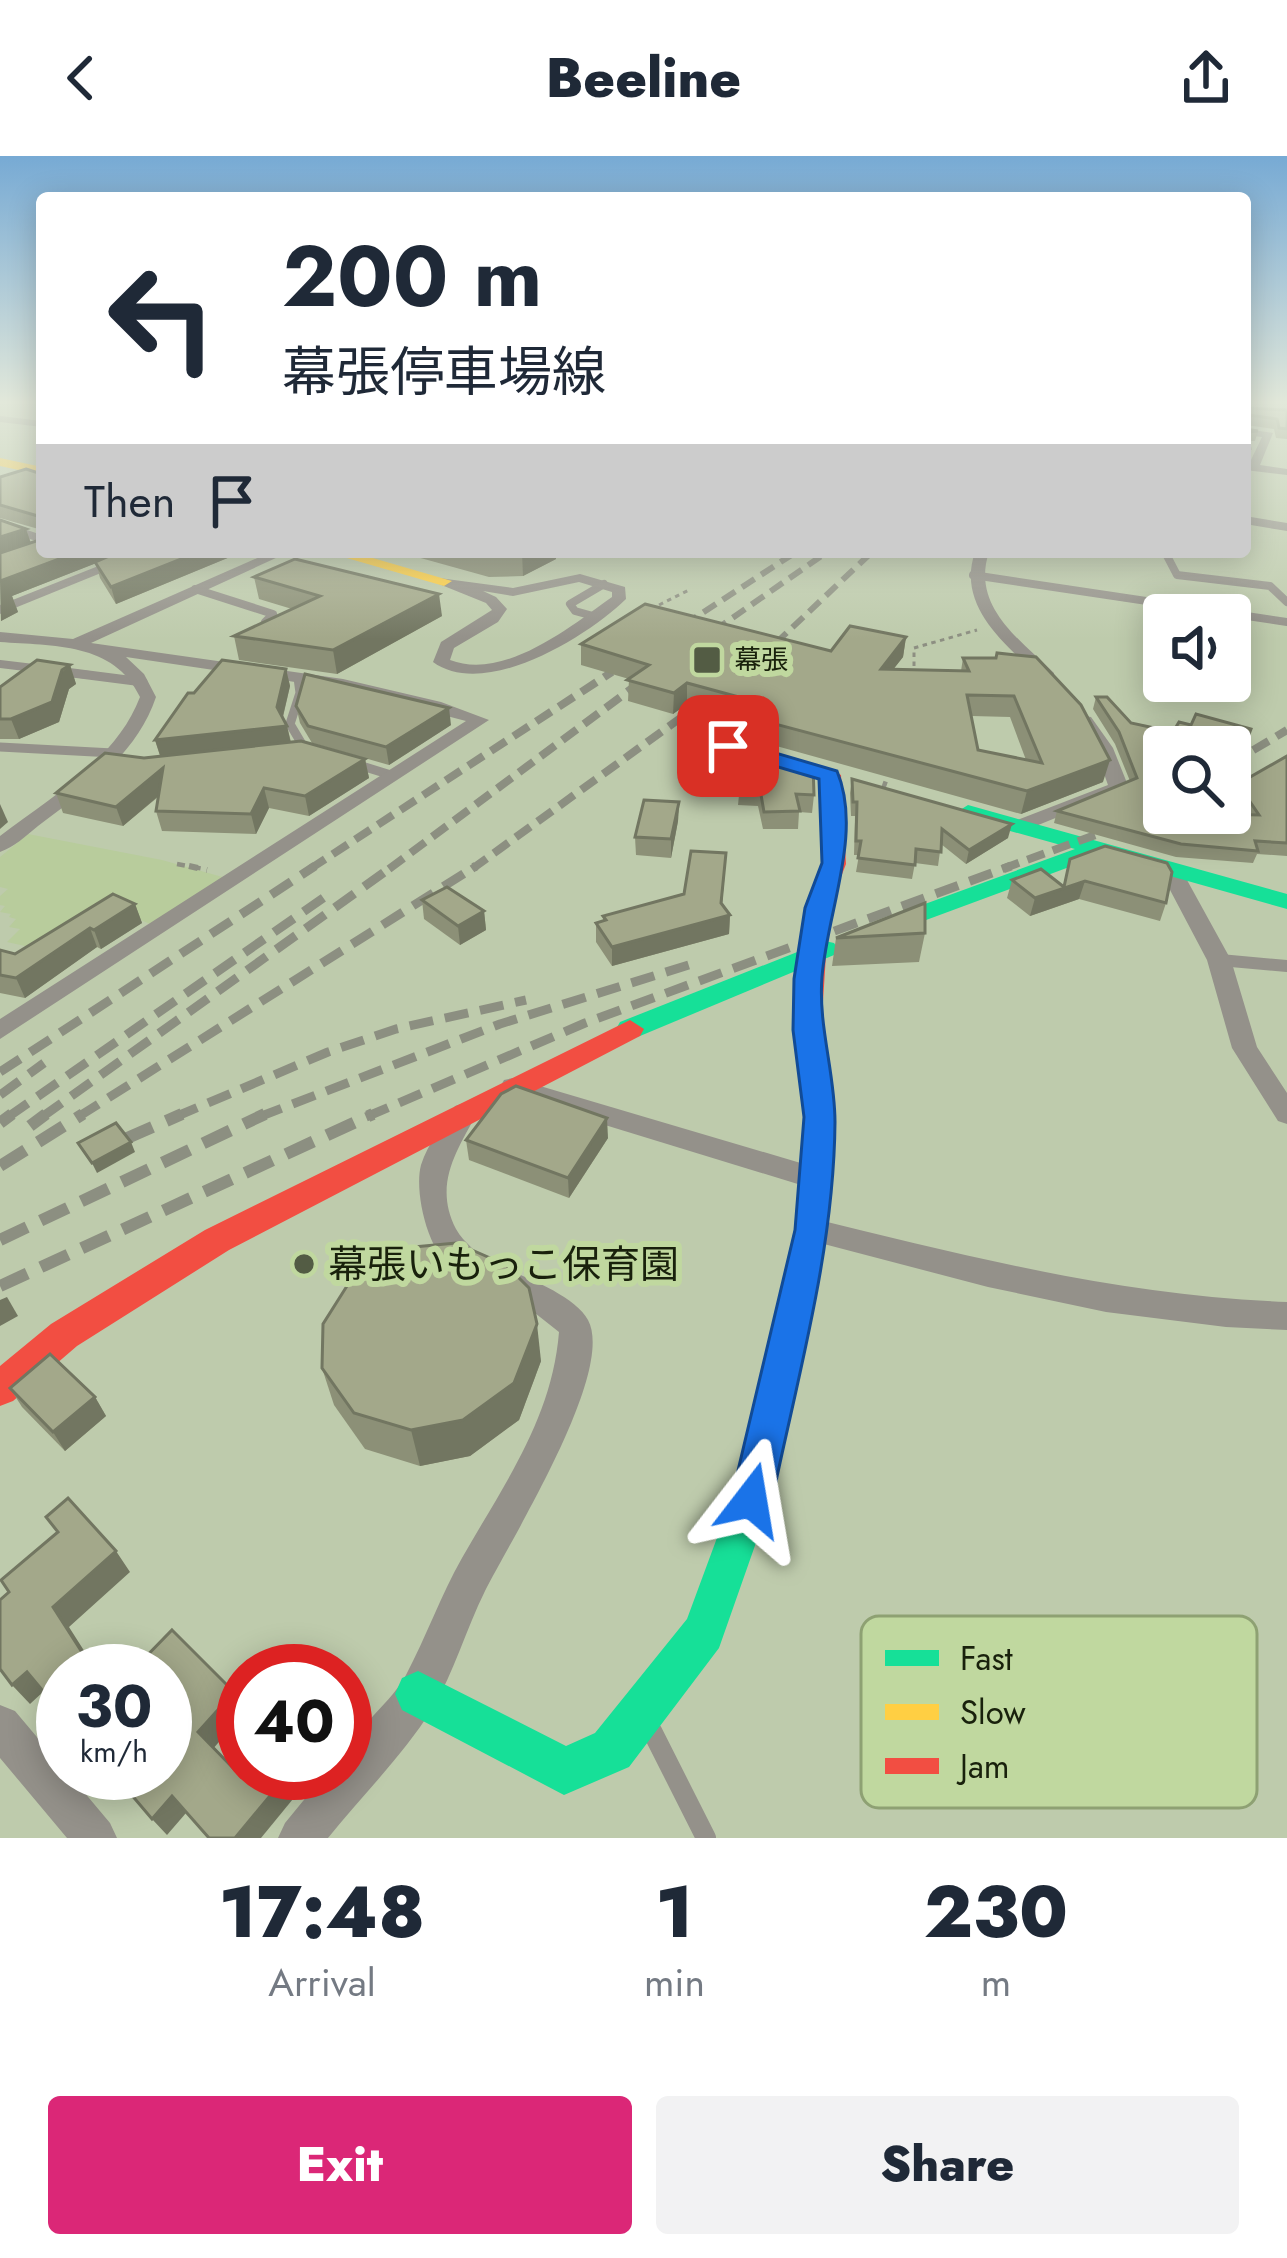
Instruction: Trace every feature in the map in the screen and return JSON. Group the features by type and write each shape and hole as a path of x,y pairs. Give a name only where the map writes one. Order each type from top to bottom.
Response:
{"street":[{"path":"1251,521 1287,526"},
{"path":"1,526 36,537"},
{"path":"21,556 36,551"},
{"path":"0,610 121,562 107,558"},
{"path":"70,646 268,558"},
{"path":"357,558 444,581 534,597 571,578 604,584 621,595 505,667 478,672 445,666 439,657 498,613 497,604 444,581"},
{"path":"979,558 972,575 999,626 1057,684"},
{"path":"474,629 513,616"},
{"path":"0,637 410,697 480,720 0,1031"},
{"path":"0,846 111,760 146,713 144,682 119,657 100,650"},
{"path":"1018,826 1120,788 1104,748 1078,711"},
{"path":"418,1694 564,1771 612,1750 704,1633 751,1500 812,1230 820,1117 807,1030 811,956 818,908 834,863 820,772 887,778"},
{"path":"951,808 1287,902"},
{"path":"0,1389 64,1335 217,1240 597,1043 811,956 1094,850"},
{"path":"1171,871 1219,960 1245,1048 1287,1114"},
{"path":"513,1087 814,1178"},
{"path":"300,1838 418,1694 473,1575 532,1475 572,1374 575,1326 532,1294 466,1264 441,1231 430,1184 439,1153 465,1110"},
{"path":"812,1230 1100,1301 1228,1316 1287,1316"},
{"path":"0,1726 85,1835"}],"lane":[{"path":"1168,558 1177,575 1270,586 1287,602"},
{"path":"972,575 1287,622"},
{"path":"593,616 575,611 570,604 604,584"},
{"path":"194,589 273,614 265,622"},
{"path":"0,664 144,682"},
{"path":"284,753 312,752 290,724 300,693 298,678"},
{"path":"0,747 111,760"},
{"path":"336,758 391,775"},
{"path":"1219,960 1287,966"},
{"path":"643,1714 706,1838"}],"path":[{"path":"648,610 691,589"},
{"path":"915,678 910,660 914,648 933,639 999,626"},
{"path":"719,713 705,723 728,746"}],"shaded area":[{"path":"28,834 162,860 226,878 152,925 121,911 52,952 7,942 20,929 9,927 16,919 11,914 0,912 5,906 0,905 0,896 8,889 0,887 0,857"}],"building":[{"path":"0,481 36,481 36,515 0,505"},
{"path":"0,520 26,529 0,537"},
{"path":"36,541 36,558 62,558 0,581 0,553"},
{"path":"104,558 184,558 111,587 95,562"},
{"path":"295,559 439,594 333,650 234,636 320,596 254,577"},
{"path":"645,604 831,651 850,626 906,637 881,669 969,671 963,658 996,658 997,653 1036,657 1081,705 1110,760 1027,791 745,716 761,703 687,683 674,693 627,680 649,665 581,644","holes":["967,695 1014,696 1042,763 978,750"]},
{"path":"37,660 70,665 62,670 52,702 0,719 0,687"},
{"path":"222,660 286,669 277,707 287,726 155,740 188,693 194,693"},
{"path":"305,674 449,708 386,747 308,726 296,706"},
{"path":"1096,697 1107,697 1131,723 1145,726 1143,834 1057,811 1137,778 1119,732"},
{"path":"1196,714 1240,726 1177,726 1179,722 1191,725"},
{"path":"722,740 813,765 814,795 796,794 800,811 764,812 760,789 739,787 743,758 706,753"},
{"path":"301,741 365,759 305,796 264,788 251,814 156,811 163,768 116,807 56,793 105,753 144,758"},
{"path":"1287,756 1287,843 1255,841 1258,851 1181,844 1143,834 1251,834 1251,815 1259,815 1251,803 1251,777"},
{"path":"852,779 1012,824 969,850 942,829 941,852 916,849 915,865 858,858 861,841 856,841"},
{"path":"644,800 679,802 671,839 635,837"},
{"path":"1105,846 1167,863 1172,872 1166,903 1085,881 1035,898 1012,880 1041,869 1064,887 1070,859"},
{"path":"691,851 726,853 721,903 730,915 612,947 596,923 606,920 603,916 684,894"},
{"path":"447,887 484,911 458,926 422,900"},
{"path":"113,894 135,904 16,978 0,975 0,950 15,954"},
{"path":"925,903 925,933 836,938"},
{"path":"516,1086 607,1118 568,1178 466,1140 501,1094"},
{"path":"116,1123 131,1142 92,1163 78,1143"},
{"path":"456,1243 506,1265 529,1288 537,1324 514,1383 463,1420 411,1430 354,1413 322,1368 323,1324 352,1278 403,1248"},
{"path":"50,1354 95,1397 53,1432 10,1388"},
{"path":"68,1498 116,1551 53,1607 77,1644 36,1644 36,1683 27,1672 12,1685 0,1669 0,1600 9,1592 1,1580 58,1532 46,1517"},
{"path":"172,1630 186,1644 158,1644"},
{"path":"192,1650 216,1674 216,1712 198,1732 216,1750 216,1800 267,1800 235,1838 209,1838 176,1800 192,1800"},
{"path":"136,1800 169,1800 152,1819"}],"railway":[{"path":"607,675 787,558"},
{"path":"695,644 818,558"},
{"path":"759,659 866,558"},
{"path":"650,675 656,671"},
{"path":"310,869 612,672"},
{"path":"389,869 654,672"},
{"path":"472,869 726,685"},
{"path":"1251,751 1287,730"},
{"path":"1002,869 1143,818"},
{"path":"0,1072 315,866"},
{"path":"42,1117 393,866"},
{"path":"78,1117 476,866"},
{"path":"366,1117 585,1023 1011,866"},
{"path":"8,1117 329,894"},
{"path":"259,1117 500,1024 695,963"},
{"path":"180,1115 328,1052 396,1029 526,1000"},
{"path":"0,1095 44,1063"},
{"path":"8,1117 12,1114"},
{"path":"42,1117 46,1114"},
{"path":"0,1166 83,1114"},
{"path":"0,1240 265,1114"},
{"path":"0,1286 373,1114"},
{"path":"125,1139 180,1115"},
{"path":"175,1117 180,1115"},
{"path":"0,1123 8,1117"},
{"path":"30,1126 42,1117"}],"traffic: fast":[{"path":"968,812 1287,902"},
{"path":"882,928 1094,850"},
{"path":"630,1029 825,949"},
{"path":"418,1694 564,1771 612,1750 704,1633 751,1500 811,1230 819,1117 807,1033"}],"traffic: slow":[{"path":"357,558 444,581"}],"traffic: jam":[{"path":"807,1033 817,908 834,864 830,775"},
{"path":"0,1389 64,1335 217,1240 630,1029"}],"place":[{"name":"幕張","path":"707,660"},
{"name":"幕張いもっこ保育園","path":"304,1264"}],"route":[{"path":"728,746 830,775 834,863 818,908 808,979 807,1030 820,1117 812,1230 751,1500"}]}
